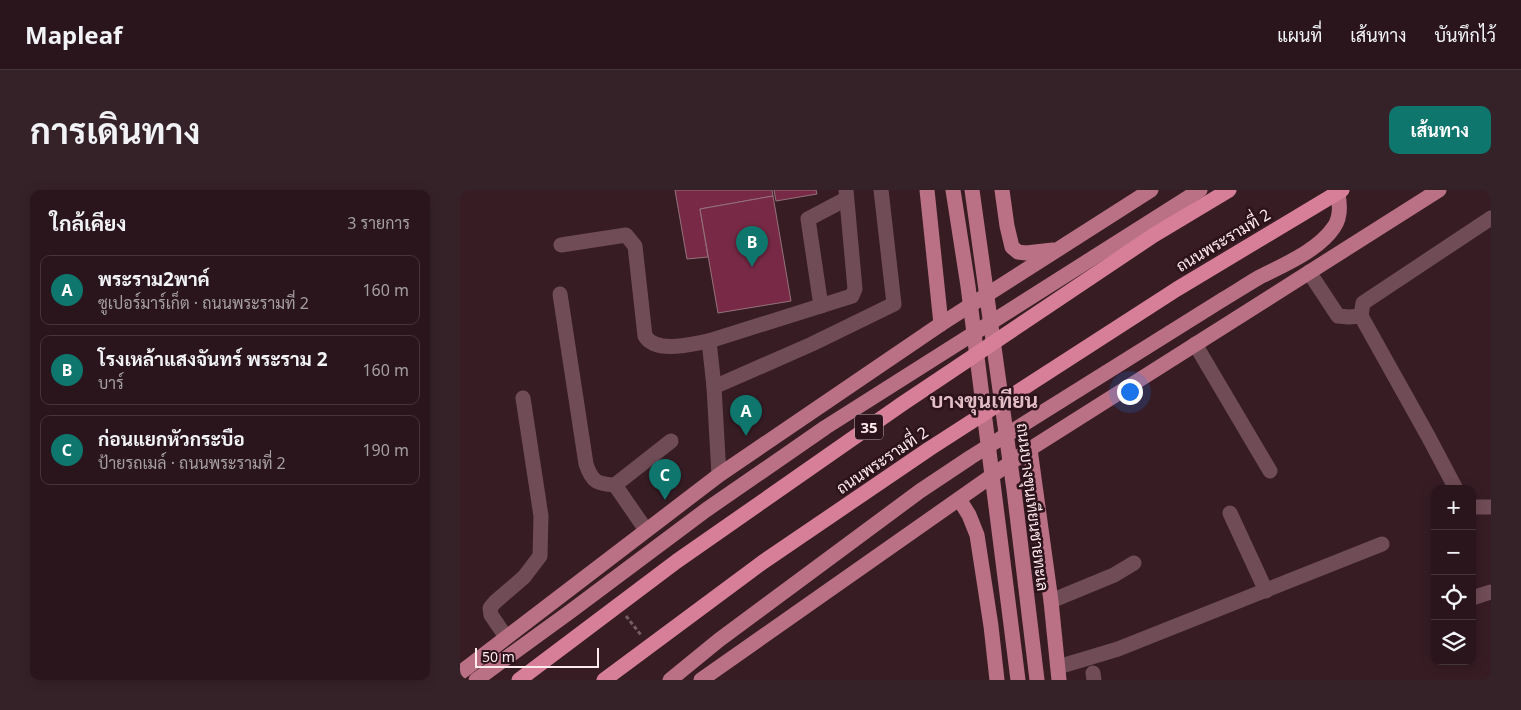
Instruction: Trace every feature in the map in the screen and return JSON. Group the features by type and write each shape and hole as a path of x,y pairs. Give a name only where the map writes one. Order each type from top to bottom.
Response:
{"highway":[{"name":"ถนนพระรามที่ 2","path":"519,680 677,560 902,404 1146,240 1229,190"},
{"name":"ถนนพระรามที่ 2","path":"604,680 763,562 929,449 1177,288 1342,190"}],"main road":[{"path":"941,324 928,194 954,190 1018,680"},
{"name":"ถนนบางขุนเทียนชายทะเล","path":"972,190 1014,490 1037,680"},
{"path":"1002,190 1012,247 1018,252 1026,254 1057,249"},
{"path":"460,672 719,475 941,324 1151,190"},
{"path":"476,680 764,469 888,386 1200,190"},
{"path":"670,680 719,640 920,491 1222,300 1258,278 1293,261 1318,244 1335,227 1340,213 1337,190"},
{"path":"701,680 1030,449 1439,190"},
{"name":"ถนนบางขุนเทียนชายทะเล","path":"1030,449 1059,674"},
{"path":"959,500 969,515 977,535 997,680"},
{"path":"991,626 1000,610 1018,600 1036,606 1052,620"}],"street":[{"path":"714,387 812,344 894,304 881,190"},
{"path":"561,245 626,234 635,246 645,336 648,340 661,346 672,347 709,341 852,296 854,293 846,194 808,219 820,306"},
{"path":"1454,485 1361,316 1363,303 1491,218"},
{"path":"1309,272 1338,316 1361,316"},
{"path":"560,294 586,464 590,476 606,485 615,486 671,441"},
{"path":"709,341 714,387 719,475"},
{"path":"1195,344 1270,471"},
{"path":"506,637 491,615 490,608 494,602 524,577 540,556 541,547 541,516 523,398"},
{"path":"615,486 646,530"},
{"path":"1476,507 1491,507"},
{"path":"1230,513 1266,591"},
{"path":"1059,674 1382,544"},
{"path":"1051,601 1106,578 1134,563"},
{"path":"1476,597 1491,592"}],"building":[{"path":"675,190 772,190 773,196 700,209 708,257 687,259"},
{"path":"774,190 816,190 817,194 776,201"},
{"path":"773,196 791,301 718,313 700,209"}],"place":[{"name":"โรงเหล้าแสงจันทร์ พระราม 2","path":"752,267"},
{"name":"พระราม2พาค์","path":"746,436"},
{"name":"ก่อนแยกหัวกระบือ","path":"665,500"}],"district":[{"name":"บางขุนเทียน","path":"984,400"}]}
